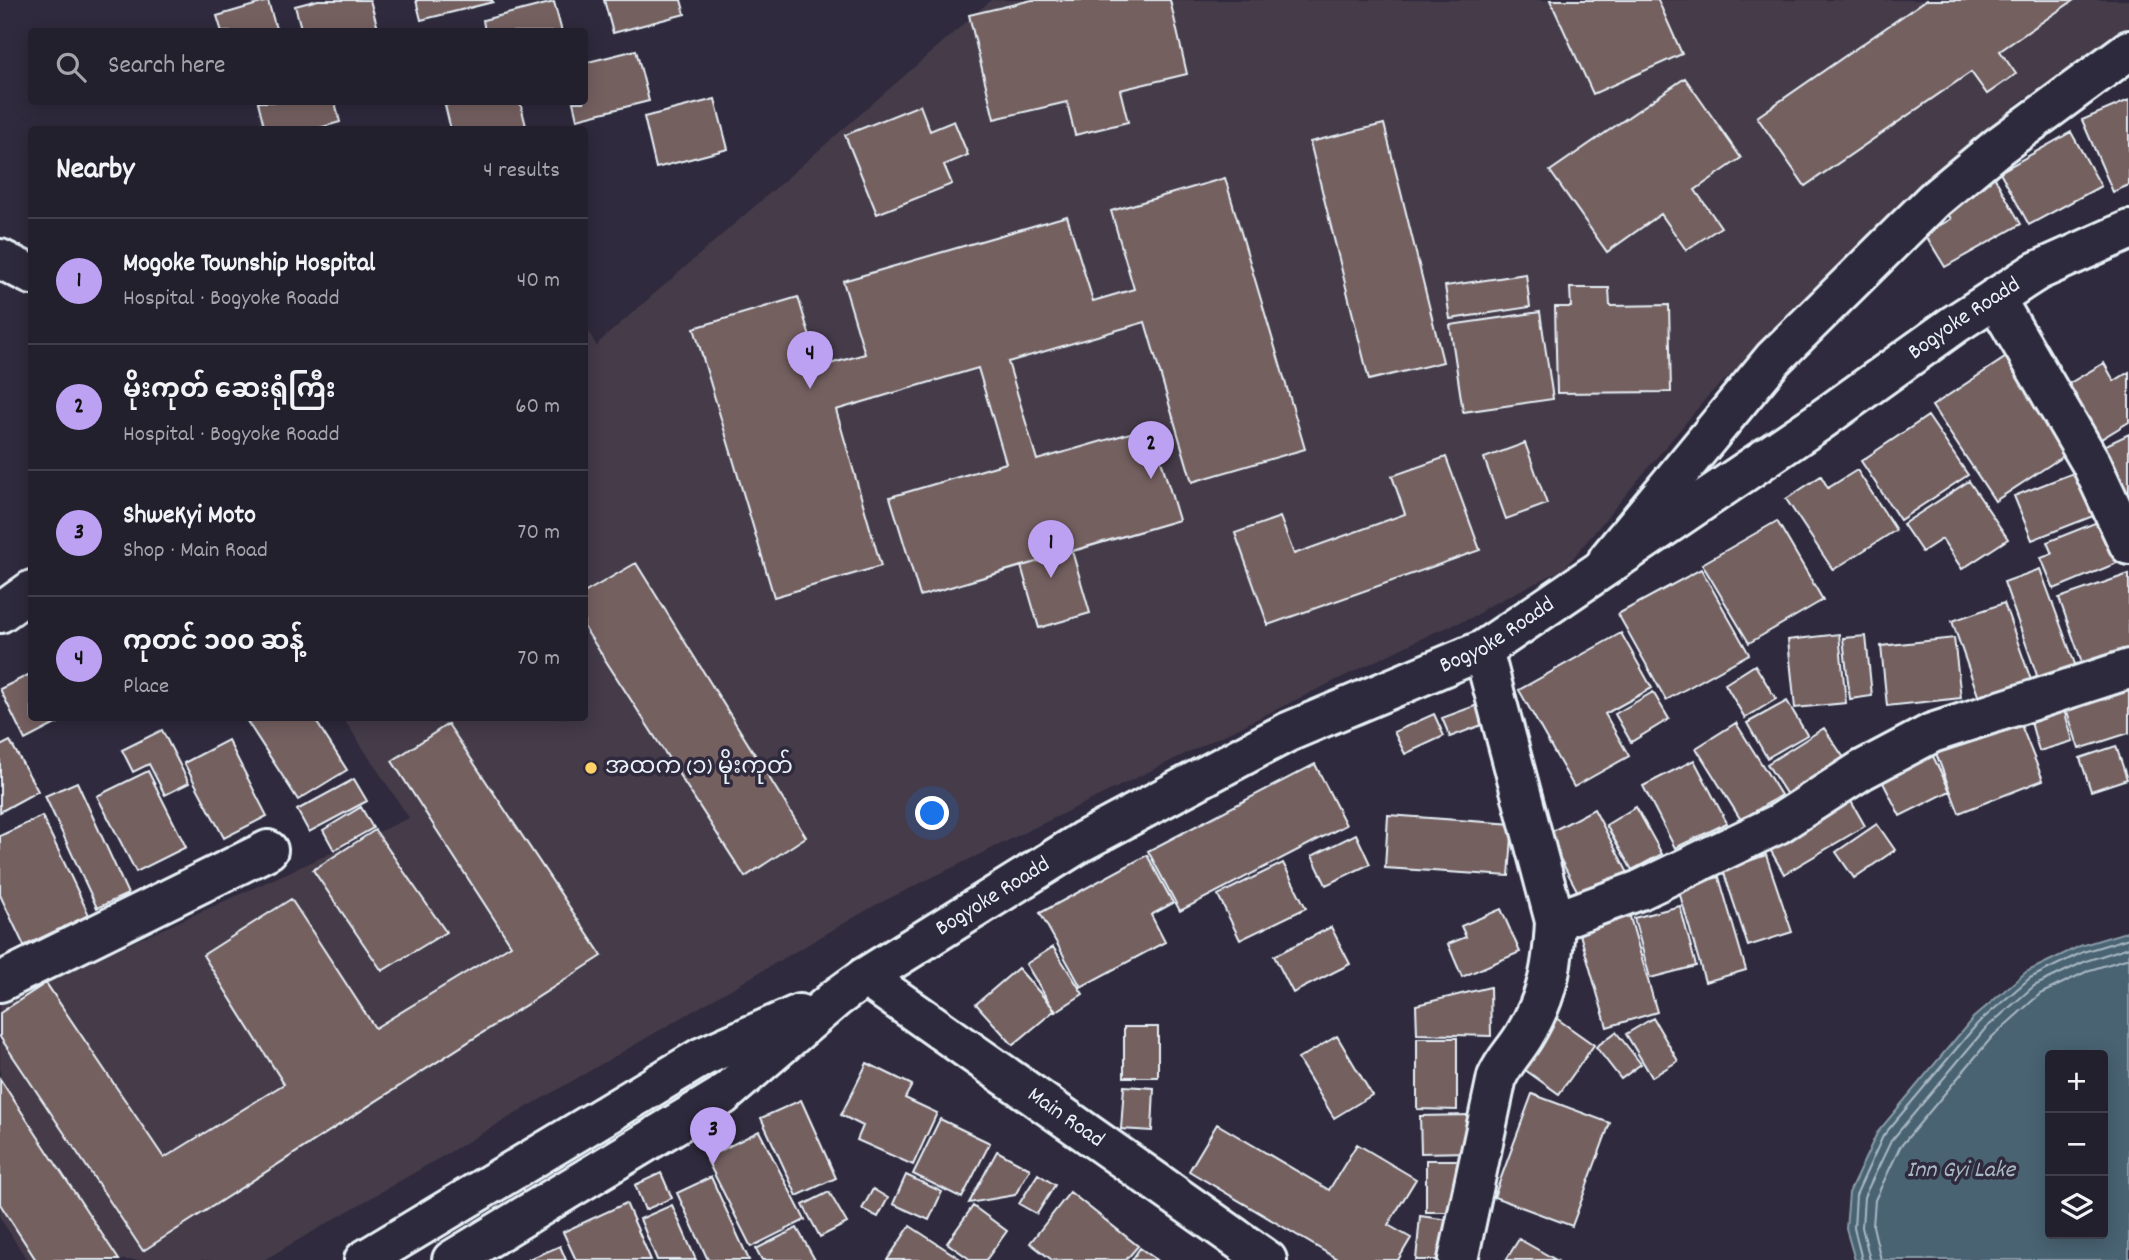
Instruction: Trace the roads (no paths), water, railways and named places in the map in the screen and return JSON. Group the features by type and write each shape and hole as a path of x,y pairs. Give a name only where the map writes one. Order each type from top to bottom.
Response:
{"main road":[{"path":"1600,569 1773,359 1934,200 1999,146 2129,50"},
{"name":"Bogyoke Roadd","path":"850,987 1083,841 1271,741 1483,650 1817,423 1955,324 2038,271 2129,230"},
{"path":"0,259 28,273"},
{"path":"1995,298 2091,463 2129,545"},
{"path":"0,613 28,593"},
{"path":"1458,1260 1497,1077 1503,1063 1523,1037 1544,995 1553,963 1555,921 1483,650"},
{"path":"1555,921 1640,890 1779,824 1863,770 1932,733 2129,669"},
{"path":"0,982 268,850"},
{"path":"364,1260 702,1056 850,987"},
{"path":"452,1260 722,1096 850,987"},
{"name":"Main Road","path":"850,987 1267,1260"}],"water":[{"name":"Inn Gyi Lake","path":"2129,931 2129,1260 1855,1260 1846,1229 1849,1193 1877,1133 1973,1018 2026,972 2080,946"}],"place":[{"name":"ကုတင် ၁၀၀ ဆန့်","path":"810,389"},
{"name":"မိုးကုတ်‌ ‌ဆေးရုံကြီး","path":"1151,479"},
{"name":"Mogoke Township Hospital","path":"1051,578"},
{"name":"အထက (၁) မိုးကုတ်","path":"591,768"},
{"name":"ShweKyi Moto","path":"713,1165"}]}
